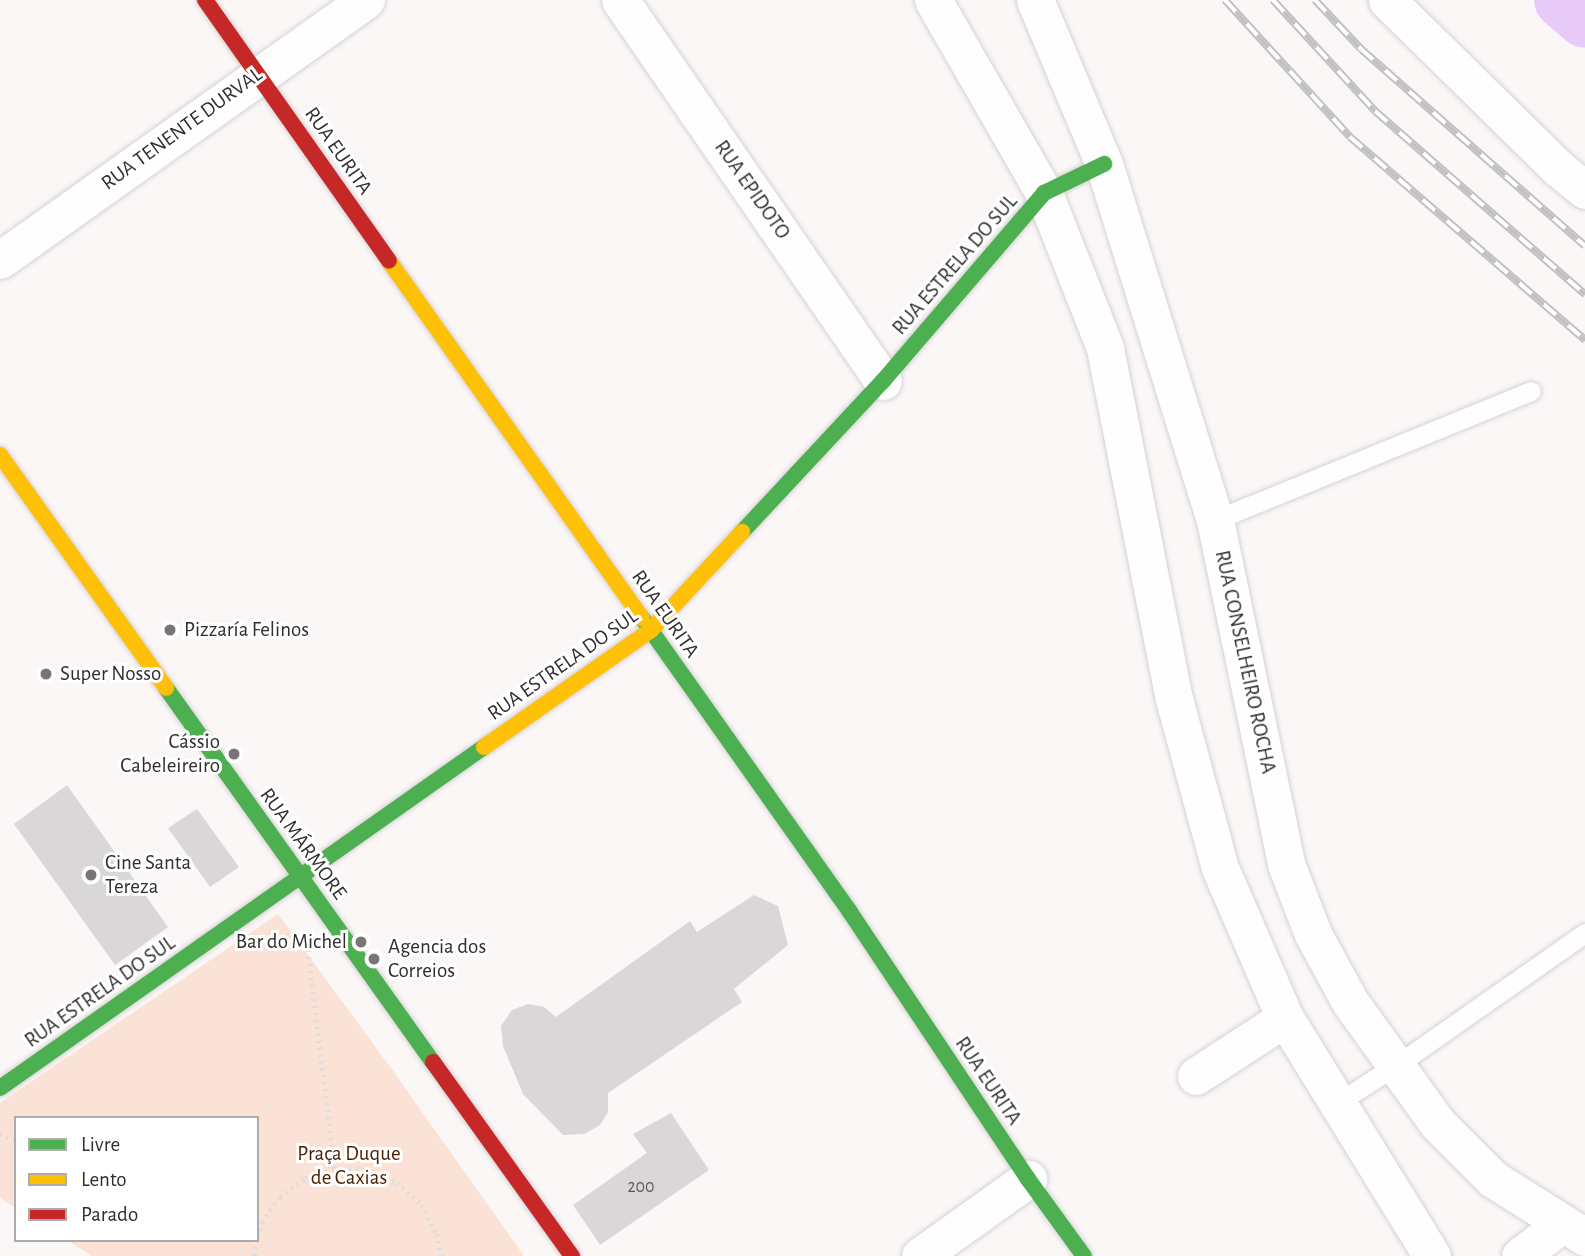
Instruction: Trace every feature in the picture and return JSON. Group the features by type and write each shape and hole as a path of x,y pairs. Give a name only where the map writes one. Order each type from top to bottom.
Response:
{"street":[{"name":"RUA EURITA","path":"205,0 850,912 1028,1179 1084,1256"},
{"name":"RUA TENENTE DURVAL","path":"0,260 366,0"},
{"name":"RUA EPIDOTO","path":"620,0 883,381"},
{"path":"933,0 1044,193 1105,348 1174,699 1220,868 1285,1018 1432,1256"},
{"name":"RUA CONSELHEIRO ROCHA","path":"1035,0 1104,164 1215,520 1286,864 1313,934 1350,1003 1438,1124 1493,1179 1573,1231"},
{"path":"1387,0 1558,168 1585,190"},
{"name":"RUA ESTRELA DO SUL","path":"0,1088 650,630 883,381 1044,193 1104,164"},
{"name":"RUA MÁRMORE","path":"0,455 572,1256"},
{"path":"1196,1076 1285,1018"},
{"path":"920,1256 1028,1179"},
{"path":"1521,1256 1573,1231"}],"lane":[{"path":"1215,520 1531,391"},
{"path":"1337,1103 1395,1066 1585,933"}],"path":[{"path":"307,943 335,1169"},
{"path":"259,1232 262,1222 280,1196 305,1178 335,1169 367,1170 383,1175 411,1193 431,1219 442,1256"}],"green space":[{"name":"Praça Duque de Caxias","path":"278,914 524,1256 92,1256 70,1242 259,1242 259,1116 14,1116 14,1207 0,1198 0,1103"}],"building":[{"name":"Cine Santa Tereza","path":"67,785 168,927 115,965 14,824"},
{"path":"197,809 239,867 210,887 168,828"},
{"path":"754,895 778,906 788,945 734,989 742,1002 608,1093 608,1112 600,1125 584,1134 563,1135 523,1094 503,1046 501,1026 512,1010 528,1004 544,1007 556,1017 690,921 697,932"},
{"path":"671,1113 709,1170 600,1245 573,1205 647,1153 633,1134"}],"waterway":[{"path":"1562,0 1585,20"}],"railway":[{"path":"1225,0 1350,137 1585,340"},
{"path":"1273,0 1375,111 1585,294"},
{"path":"1315,0 1361,49 1585,246"}],"traffic: fast":[{"path":"742,532 883,381 1044,193 1104,164"},
{"path":"642,618 850,912 1028,1179 1084,1256"},
{"path":"166,688 433,1062"},
{"path":"0,1088 484,747"}],"traffic: slow":[{"path":"389,261 642,618"},
{"path":"0,455 166,688"},
{"path":"484,747 651,630 742,532"}],"traffic: jam":[{"path":"205,0 389,261"},
{"path":"433,1062 572,1256"}],"place":[{"name":"Pizzaría Felinos","path":"170,630"},
{"name":"Super Nosso","path":"46,674"},
{"name":"Cássio Cabeleireiro","path":"234,754"},
{"name":"Cine Santa Tereza","path":"91,875"},
{"name":"Bar do Michel","path":"361,942"},
{"name":"Agencia dos Correios","path":"374,959"}]}
